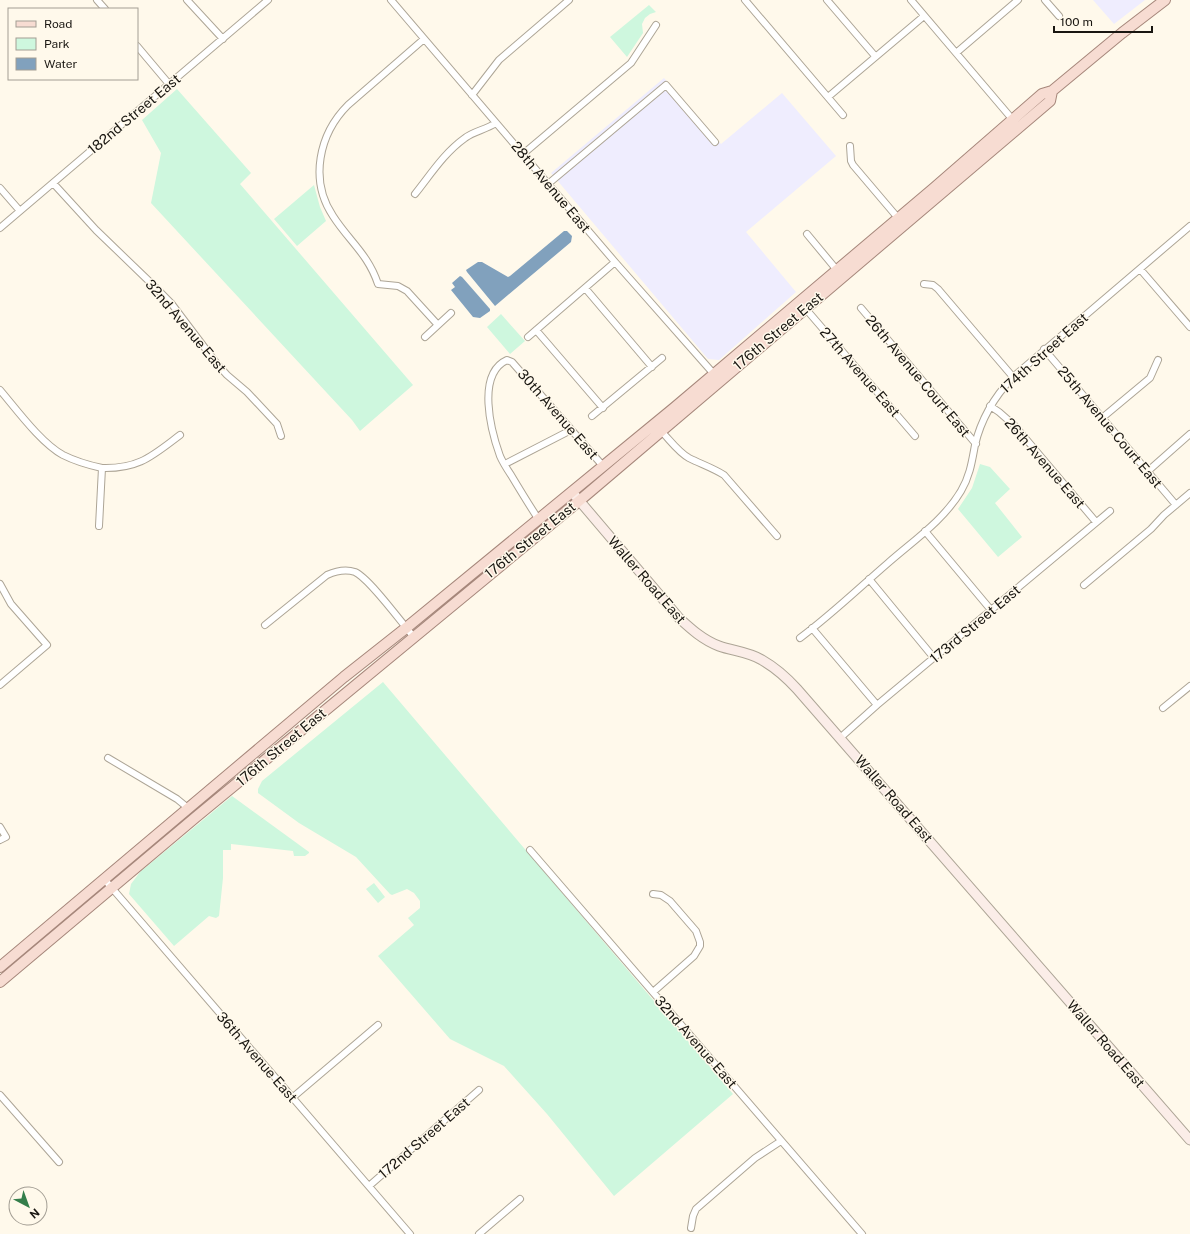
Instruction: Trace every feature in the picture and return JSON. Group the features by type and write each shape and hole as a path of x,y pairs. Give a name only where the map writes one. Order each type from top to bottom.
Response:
{"main road":[{"name":"176th Street East","path":"0,967 344,678 539,520 1014,120 1042,94 1052,91 1164,0"},
{"name":"176th Street East","path":"0,982 413,636 686,410 1050,101 1052,91"},
{"path":"872,252 872,245 907,216 906,211"},
{"path":"686,410 688,402 714,380 713,373"}],"street":[{"path":"97,0 104,8"},
{"path":"187,0 223,39"},
{"name":"182nd Street East","path":"0,228 268,0"},
{"name":"28th Avenue East","path":"391,0 615,262 713,373"},
{"path":"472,95 499,60 569,0"},
{"path":"745,0 843,115"},
{"path":"827,0 875,56"},
{"path":"956,53 1018,0"},
{"path":"1045,0 1059,16"},
{"path":"913,1 924,16 1014,120"},
{"path":"828,97 924,16"},
{"path":"523,154 631,63 656,25"},
{"path":"424,39 339,114 329,129 321,152 319,165 320,180 327,205 332,216 370,264 378,284 398,286 407,291 438,325"},
{"path":"138,47 169,84"},
{"path":"548,184 666,85 715,142"},
{"path":"416,194 445,154 466,137 496,123"},
{"path":"850,146 850,161 898,218"},
{"name":"32nd Avenue East","path":"53,183 96,230 171,303 217,364 227,375 247,392 277,424 281,436"},
{"path":"0,188 20,211"},
{"name":"174th Street East","path":"800,638 948,510 968,478 976,444 985,416 997,395 1013,377 1190,226"},
{"path":"807,234 836,269"},
{"path":"528,337 615,262"},
{"path":"1140,269 1190,327"},
{"path":"924,284 933,285 938,289 1013,377"},
{"path":"585,288 652,366"},
{"name":"27th Avenue East","path":"805,308 915,436"},
{"name":"26th Avenue Court East","path":"861,308 976,444"},
{"path":"425,337 451,313"},
{"path":"536,330 603,408"},
{"name":"25th Avenue Court East","path":"1044,350 1176,504"},
{"path":"592,416 662,358"},
{"name":"30th Avenue East","path":"505,464 501,457 495,437 489,413 488,396 492,377 496,369 502,362 507,360 512,362 603,466"},
{"path":"1102,418 1150,378 1158,360"},
{"path":"0,390 27,422 62,455 102,468 120,467 134,464 159,453 180,435"},
{"name":"26th Avenue East","path":"990,406 1015,426 1096,522"},
{"path":"539,520 526,501 505,464 571,430"},
{"path":"661,431 680,451 688,457 724,475 777,536"},
{"path":"1148,471 1190,434"},
{"path":"99,526 102,468"},
{"name":"Waller Road East","path":"572,492 679,618 692,630 718,645 761,659 772,666 797,690 1190,1140"},
{"path":"1084,585 1151,529 1176,504 1190,493"},
{"name":"173rd Street East","path":"840,738 877,705 1110,511"},
{"path":"925,531 991,610"},
{"path":"265,624 327,575 342,571 354,572 364,578 413,636"},
{"path":"869,579 934,658"},
{"path":"0,584 11,604 47,645 0,685"},
{"path":"812,628 877,705"},
{"path":"1163,708 1190,686"},
{"path":"108,758 177,799 188,808"},
{"path":"0,827 6,837 0,840"},
{"name":"32nd Avenue East","path":"530,850 780,1141 862,1234"},
{"name":"36th Avenue East","path":"105,880 410,1234"},
{"path":"653,894 661,895 670,901 696,931 700,942 700,946 694,956 653,992"},
{"path":"292,1098 378,1025"},
{"name":"172nd Street East","path":"369,1186 479,1090"},
{"path":"0,1095 59,1162"},
{"path":"692,1228 693,1216 696,1210 755,1158 780,1141"},
{"path":"479,1234 520,1199"}],"shaded area":[{"path":"1093,0 1145,0 1114,24"},
{"path":"664,78 721,144 782,93 836,156 746,232 796,292 719,360 708,359 551,173"}],"green space":[{"path":"649,5 656,12 645,18 642,24 643,33 627,57 610,37"},
{"path":"177,89 251,173 240,184 413,385 360,431 352,420 151,203 161,153 142,120"},
{"path":"314,185 320,207 326,221 297,246 274,219"},
{"path":"501,314 525,341 510,354 487,327"},
{"path":"980,464 990,467 1010,489 995,503 1022,537 998,557 958,509 972,488"},
{"path":"383,682 733,1094 614,1196 547,1114 504,1066 450,1039 378,956 414,925 408,918 420,908 420,901 414,893 407,889 392,895 390,894 356,857 299,823 258,793 258,789 262,781"},
{"path":"232,796 309,853 305,856 294,856 293,851 231,844 231,850 223,850 223,878 219,916 216,918 209,916 174,946 129,894 131,884 140,872"},
{"path":"374,883 385,897 378,903 366,889"}],"water":[{"path":"564,231 567,231 572,236 571,242 495,306 466,270 478,262 482,262 508,277"},
{"path":"460,276 490,309 490,311 480,318 473,317 451,290 455,287 452,283"}]}
